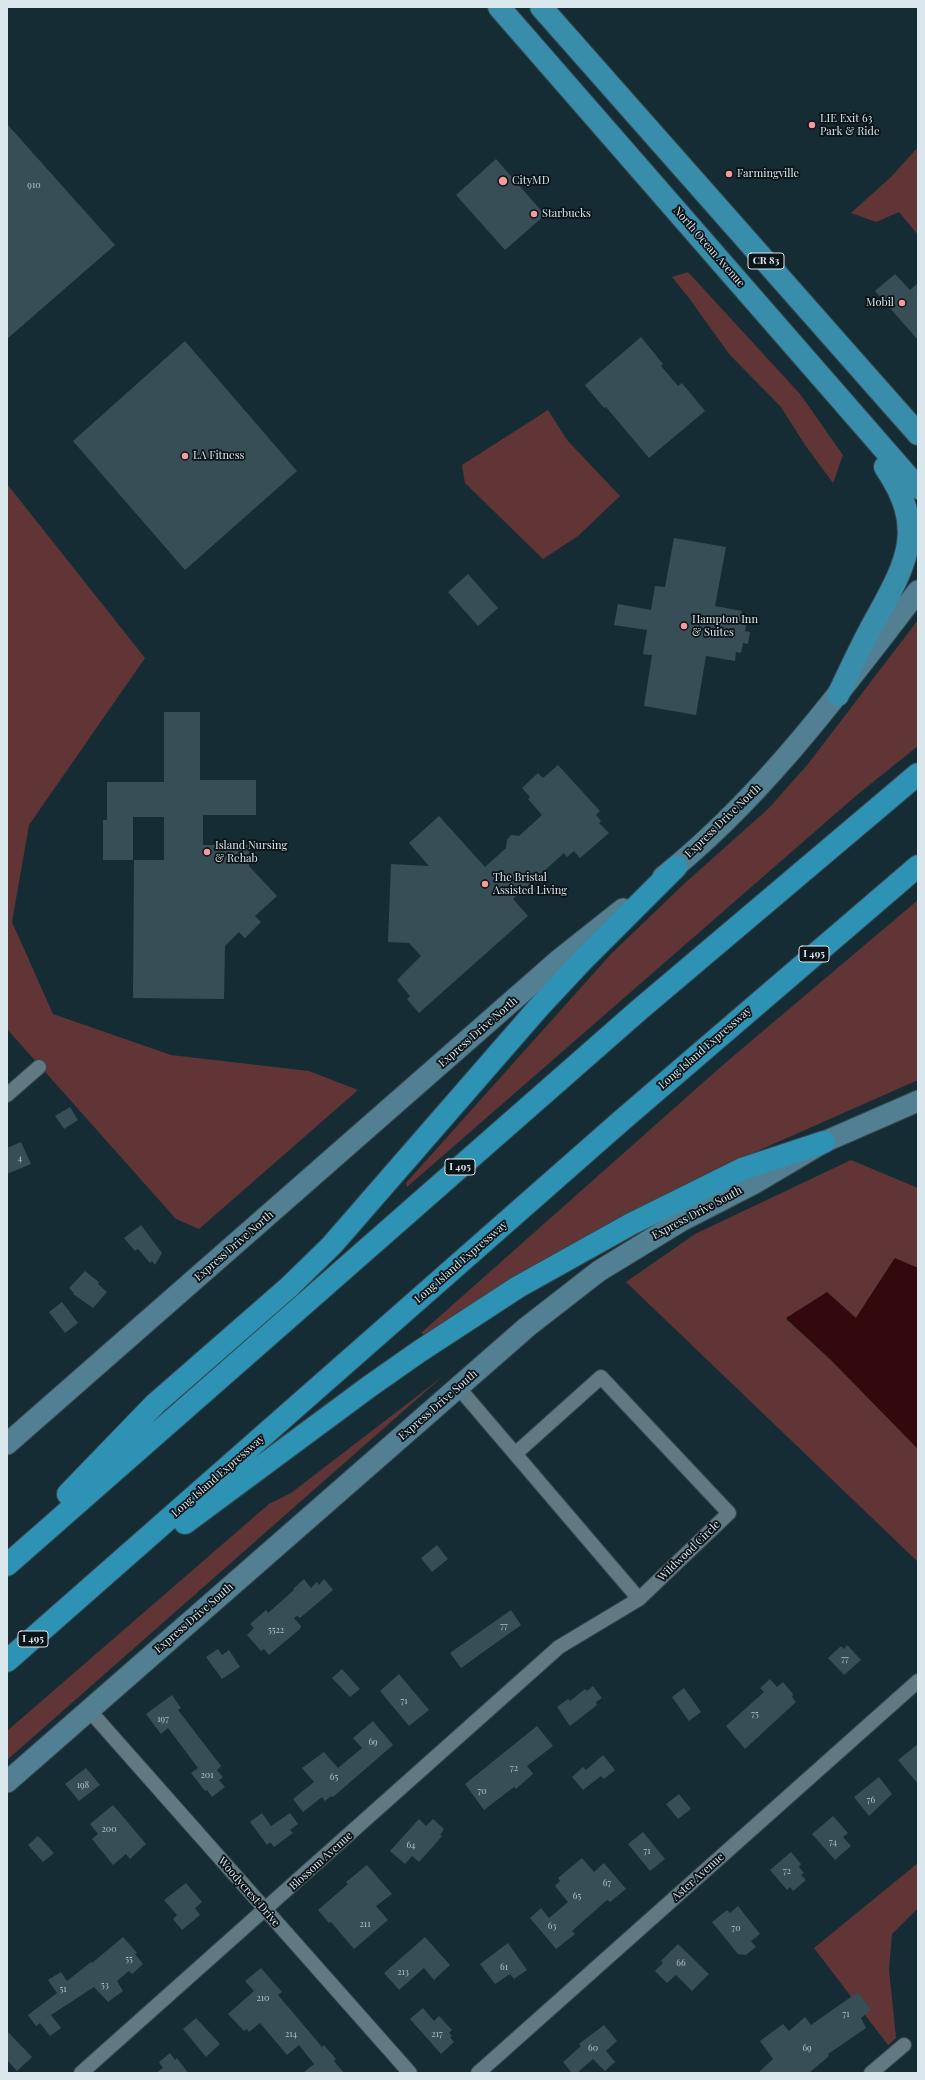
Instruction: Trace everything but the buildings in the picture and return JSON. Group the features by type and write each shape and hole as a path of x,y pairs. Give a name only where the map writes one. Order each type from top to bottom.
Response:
{"highway":[{"name":"North Ocean Avenue","path":"499,7 918,488"},
{"name":"CR 83","path":"541,7 918,434"},
{"path":"796,347 852,426 895,480 908,507 911,522 909,550 900,577 877,616 838,695"},
{"name":"I 495","path":"7,1565 633,1016 918,774"},
{"name":"Long Island Expressway","path":"7,1661 614,1127 918,866"},
{"path":"7,1558 155,1404 289,1287 332,1245 550,996 582,961 676,867"},
{"path":"58,1616 370,1386 420,1351 518,1287 631,1224 742,1169 824,1142"}],"main road":[{"name":"Express Drive North","path":"7,1444 560,959 676,867 777,769 838,695 918,591"},
{"name":"Express Drive South","path":"7,1782 527,1327 599,1271 676,1224 753,1184 824,1142 918,1101"}],"street":[{"path":"7,1095 38,1067"},
{"name":"Wildwood Circle","path":"515,1454 601,1377 729,1513 639,1599"},
{"path":"458,1387 639,1599"},
{"name":"Blossom Avenue","path":"81,2073 266,1910 559,1647 639,1599"},
{"name":"Aster Avenue","path":"478,2073 918,1681"},
{"name":"Woodycrest Drive","path":"89,1710 410,2073"},
{"path":"871,2073 904,2044"}],"shaded area":[{"path":"918,147 918,235 899,212 876,222 851,213 892,176"},
{"path":"688,272 800,394 843,455 833,483 805,445 781,407 729,354 672,277"},
{"path":"548,410 567,440 620,496 578,536 543,559 465,483 462,465"},
{"path":"7,484 145,658 29,825 12,922 53,1014 171,1055 309,1071 358,1090 199,1229 176,1219 7,1029"},
{"path":"918,620 918,746 858,794 407,1187 406,1183 611,954 684,884 769,808 808,764"},
{"path":"918,900 918,1080 735,1161 426,1335 421,1333 724,1064"},
{"path":"851,1160 918,1188 918,1268 894,1259 856,1318 786,1319 831,1360 918,1449 918,1562 626,1282 695,1234"},
{"path":"895,1258 918,1268 918,1449 831,1360 786,1318 827,1292 856,1318"},
{"path":"442,1377 7,1760 7,1731 269,1504 291,1493"},
{"path":"918,1863 918,1908 892,1934 889,1970 896,2038 888,2045 814,1948"}],"place":[{"name":"LIE Exit 63 Park & Ride","path":"812,125"},
{"name":"Farmingville","path":"729,174"},
{"name":"CityMD","path":"503,181"},
{"name":"Starbucks","path":"534,214"},
{"name":"Mobil","path":"902,303"},
{"name":"LA Fitness","path":"185,456"},
{"name":"Hampton Inn & Suites","path":"684,626"},
{"name":"Island Nursing & Rehab","path":"207,852"},
{"name":"The Bristal Assisted Living","path":"485,884"}]}
